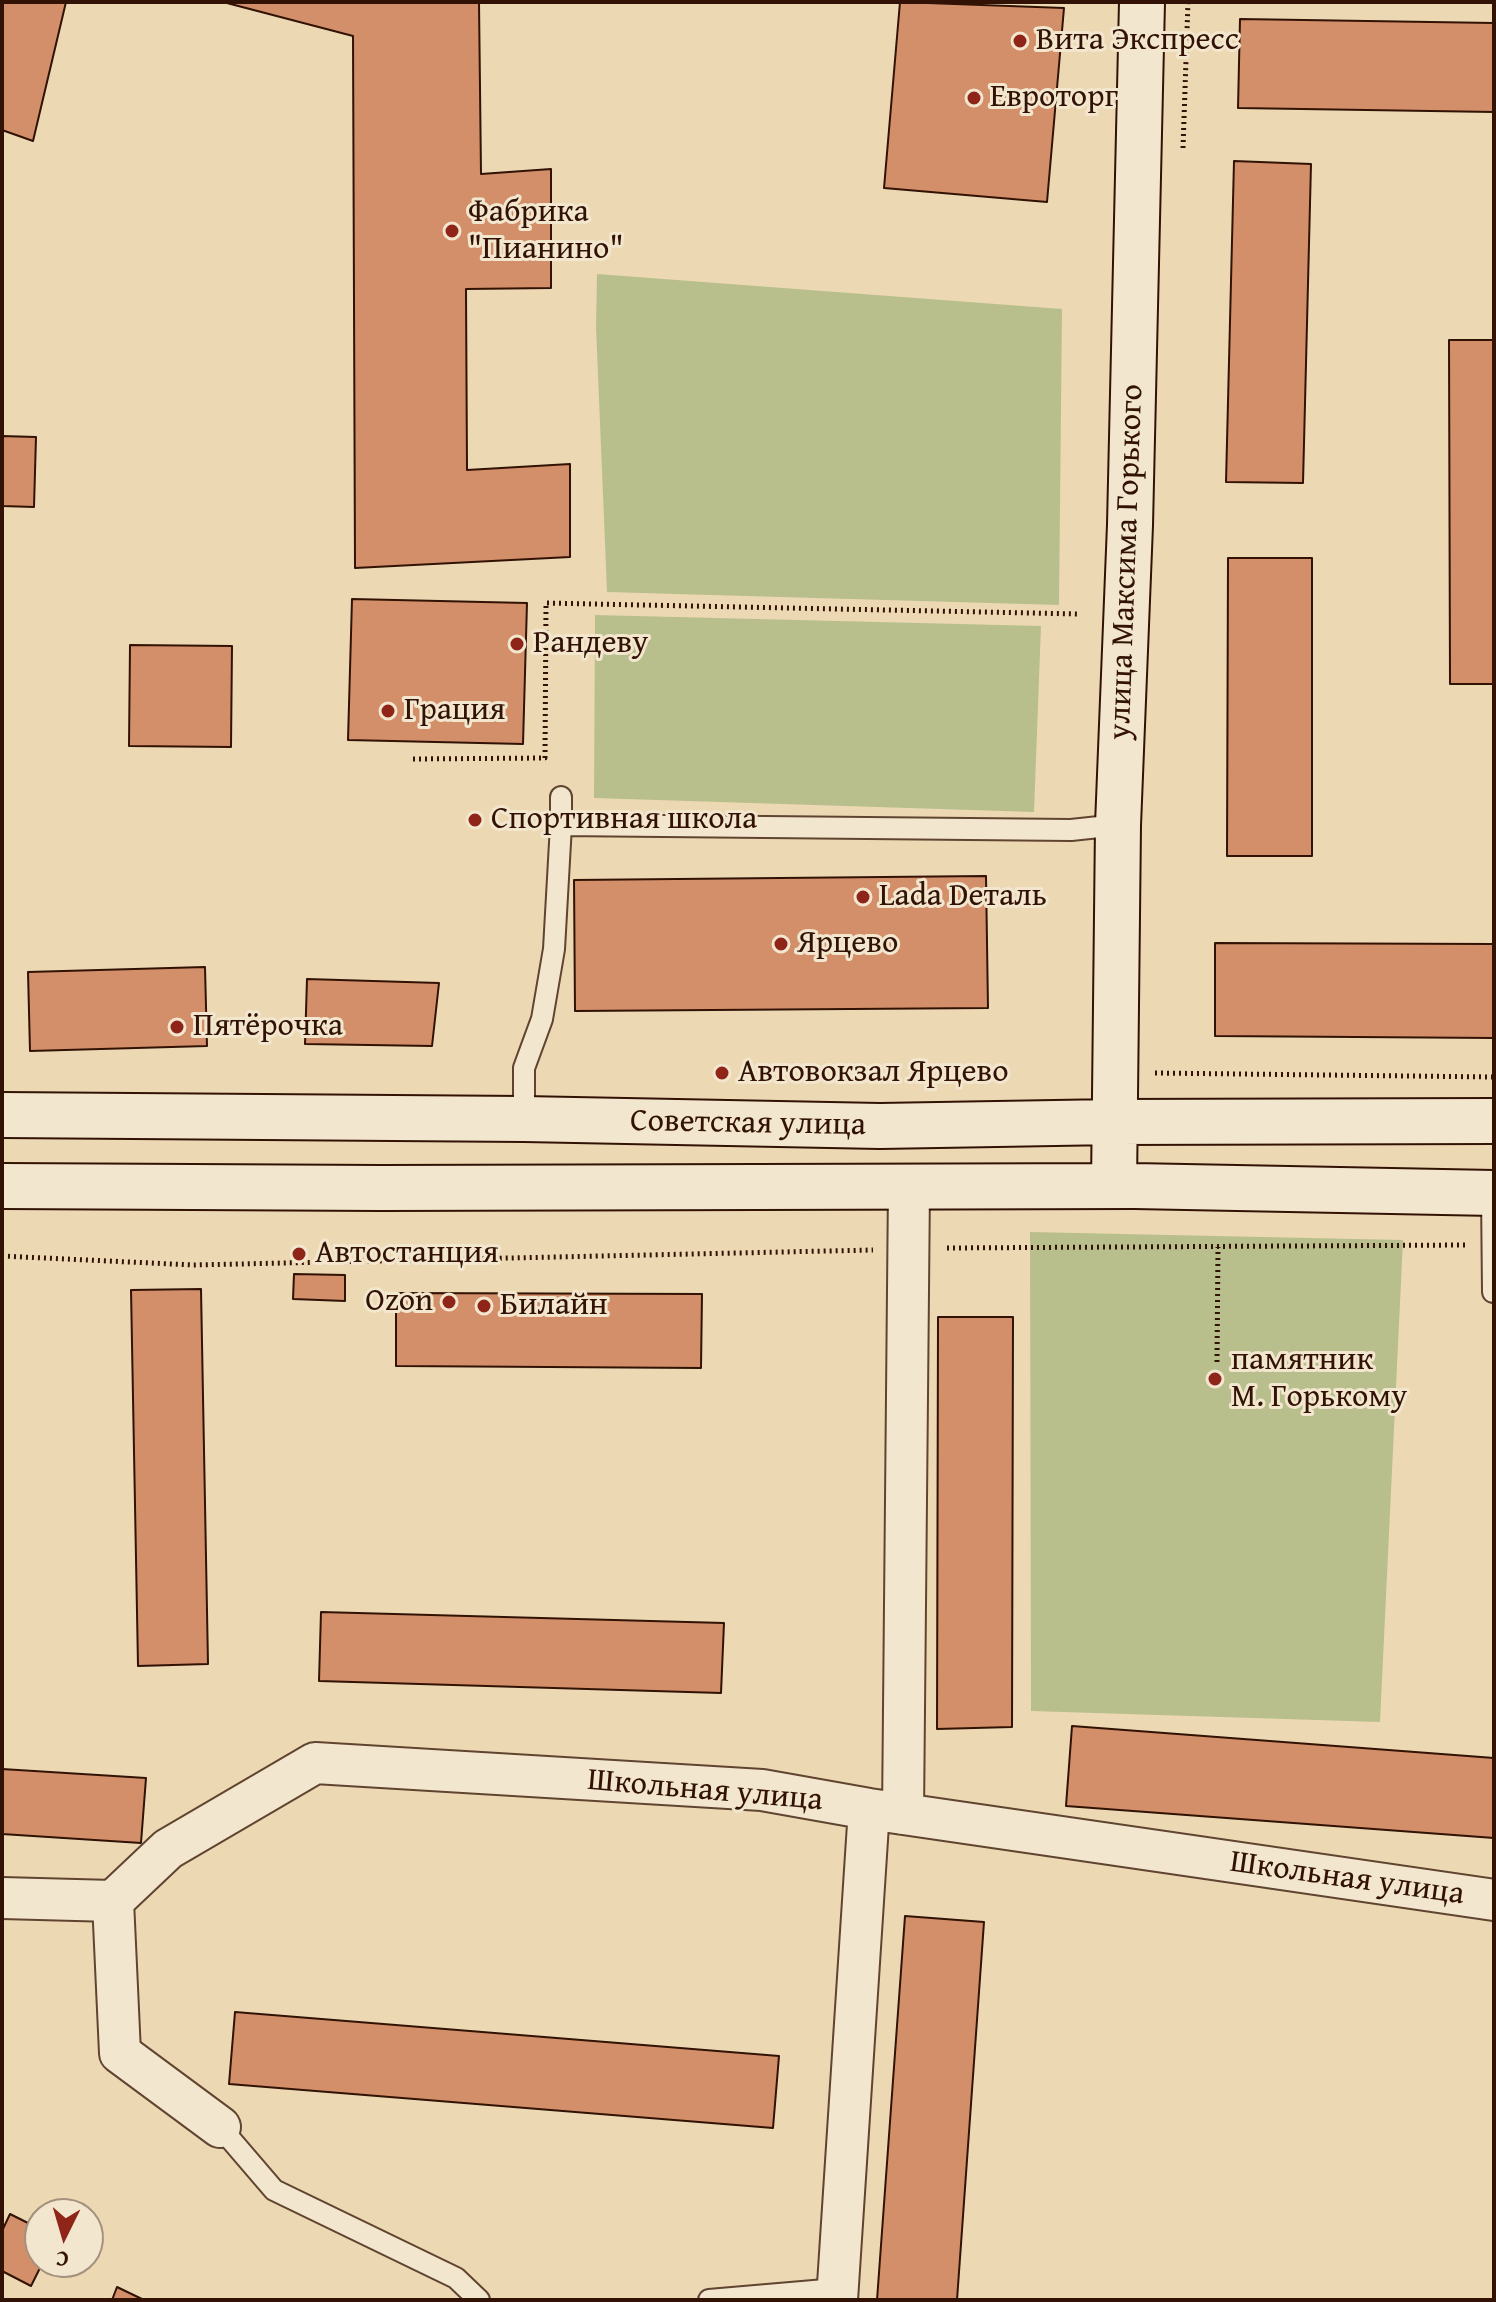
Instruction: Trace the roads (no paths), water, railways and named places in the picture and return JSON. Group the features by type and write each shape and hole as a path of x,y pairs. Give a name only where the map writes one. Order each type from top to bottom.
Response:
{"main road":[{"name":"улица Максима Горького","path":"1114,1186 1118,825 1130,525 1142,2"},
{"name":"Советская улица","path":"2,1115 524,1119 880,1126 1494,1121"},
{"name":"Советская улица","path":"2,1186 1114,1186 1493,1193"}],"street":[{"path":"837,2294 886,1812 910,1249 909,1186"},
{"name":"Школьная улица","path":"113,1901 168,1849 315,1763 762,1790 886,1812 1494,1900"},
{"path":"2,1898 113,1901 120,2053 220,2127"}],"lane":[{"path":"524,1119 524,1068 542,1019 554,949 561,797"},
{"path":"561,825 1071,830 1118,825"},
{"path":"1493,1193 1493,1292"},
{"path":"220,2127 274,2190 456,2278 479,2300"},
{"path":"709,2300 837,2294"}],"place":[{"name":"Вита Экспресс","path":"1020,41"},
{"name":"Евроторг","path":"974,98"},
{"name":"Фабрика \"Пианино\"","path":"452,231"},
{"name":"Рандеву","path":"517,644"},
{"name":"Грация","path":"388,711"},
{"name":"Спортивная школа","path":"475,820"},
{"name":"Lada Dеталь","path":"863,897"},
{"name":"Ярцево","path":"781,944"},
{"name":"Пятёрочка","path":"177,1027"},
{"name":"Автовокзал Ярцево","path":"722,1073"},
{"name":"Автостанция","path":"299,1254"},
{"name":"Ozon","path":"449,1302"},
{"name":"Билайн","path":"484,1306"},
{"name":"памятник М. Горькому","path":"1215,1379"}]}
